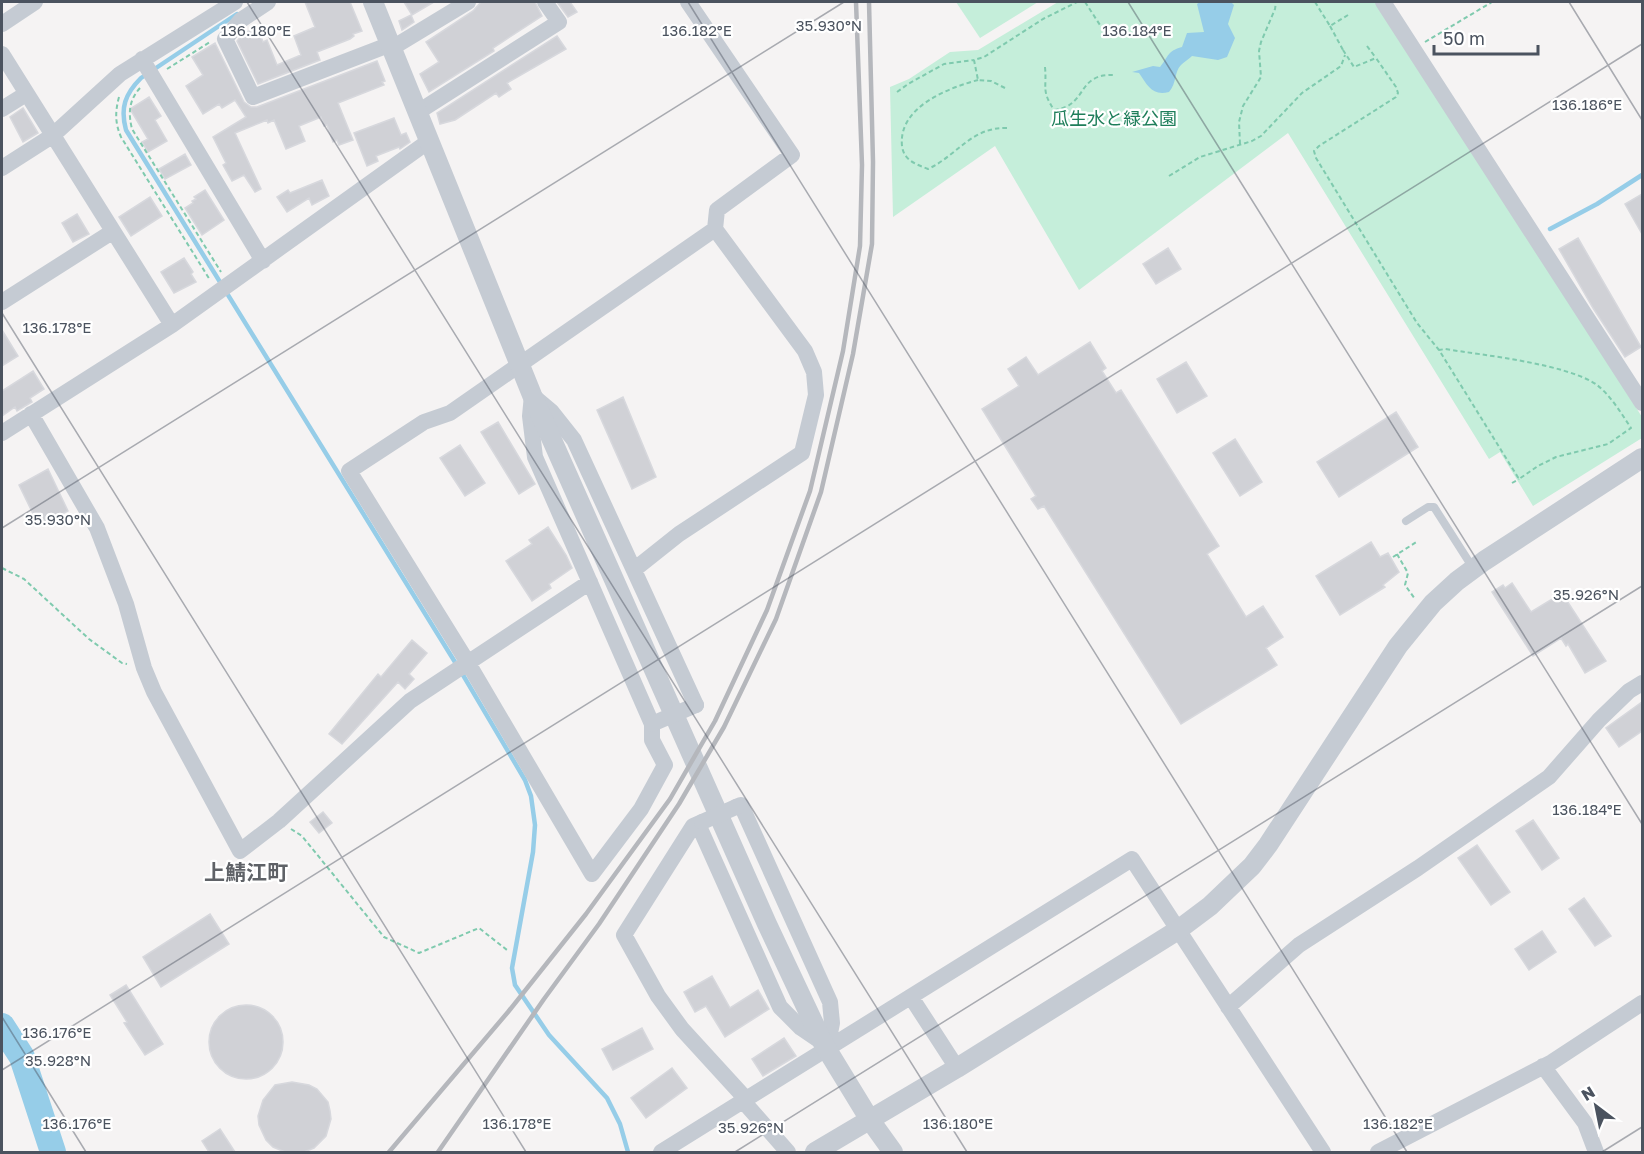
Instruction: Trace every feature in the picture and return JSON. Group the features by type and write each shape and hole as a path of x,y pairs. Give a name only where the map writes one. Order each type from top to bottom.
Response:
{"street":[{"path":"2,24 35,2"},
{"path":"2,166 52,136 120,74 149,71 217,6 235,2"},
{"path":"268,2 241,20 225,39 253,97 392,46 468,2"},
{"path":"373,2 532,395 622,601 811,1019 870,1120 892,1152"},
{"path":"418,112 559,22 545,2"},
{"path":"635,569 679,534 802,453 816,394 814,372 805,351 715,229 717,210 792,155 688,2"},
{"path":"1383,2 1642,403"},
{"path":"2,54 172,324"},
{"path":"149,71 263,261"},
{"path":"2,109 26,94"},
{"path":"2,433 172,324 429,141"},
{"path":"532,395 530,416 535,457 652,724 652,740 665,765 641,809 592,874 462,666 348,471 424,422 450,413 715,229"},
{"path":"2,302 112,232"},
{"path":"532,395 551,411 574,440 696,705 652,724"},
{"path":"31,414 97,528 126,604 144,668 154,692 240,851 279,821 410,701 590,582"},
{"path":"814,1152 957,1068 1199,915 1233,885 1263,852 1392,654 1424,614 1473,568 1642,458"},
{"path":"1228,1007 1299,945 1418,868 1549,777 1599,720 1629,690 1642,683"},
{"path":"788,1152 676,1021 658,996 624,935 693,826 741,805 830,1002 832,1023 825,1046"},
{"path":"700,823 780,1007 801,1028 825,1046"},
{"path":"661,1152 745,1100 825,1046 911,997 1132,859 1323,1152"},
{"path":"911,997 957,1068"},
{"path":"1378,1152 1543,1066 1642,1003"},
{"path":"1543,1066 1585,1123 1596,1152"}],"lane":[{"path":"1406,521 1428,507 1434,507 1473,568"}],"path":[{"path":"897,92 944,64 984,57 1043,19 1077,2"},
{"path":"1085,2 1100,26"},
{"path":"1240,144 1239,123 1243,106 1261,77 1259,51 1276,2"},
{"path":"1315,2 1354,67 1376,58"},
{"path":"1413,49 1492,2"},
{"path":"1330,26 1348,15"},
{"path":"223,289 132,129 129,117 130,105 149,71 230,33"},
{"path":"1367,46 1398,93 1396,97 1319,146 1314,151 1316,159 1417,323 1439,350 1519,479"},
{"path":"1169,176 1200,157 1261,136 1302,93 1341,66 1345,55 1344,50"},
{"path":"974,60 978,80"},
{"path":"1045,67 1044,89 1054,110 1063,109 1077,100 1091,79 1101,74 1115,75"},
{"path":"1005,88 991,81 978,80 932,98 905,122 901,136 903,151 911,163 928,169 943,162 970,138 1000,128 1007,128"},
{"path":"119,95 116,125 122,138 223,289"},
{"path":"1439,350 1445,349 1578,375 1597,385 1613,401 1631,428 1608,444 1556,457 1512,483"},
{"path":"1393,557 1418,541"},
{"path":"1396,555 1408,573 1405,585 1424,614"},
{"path":"2,568 24,579 89,639 122,663 144,668"},
{"path":"279,821 302,836 384,937 418,953 479,928 507,950"}],"green space":[{"path":"956,2 1038,2 980,38"},
{"name":"瓜生水と緑公園","path":"1058,2 1379,2 1642,417 1642,438 1533,506 1500,452 1489,459 1288,133 1079,290 995,146 893,217 890,87 909,79 950,52 978,50"}],"water":[{"path":"1200,2 1231,2 1234,5 1228,24 1235,38 1227,57 1218,60 1192,56 1177,71 1169,92 1158,93 1148,86 1139,73 1132,72 1153,66 1160,67 1171,52 1182,47 1187,33 1204,32 1197,4"}],"building":[{"path":"305,2 350,2 362,31 353,34 354,36 350,39 317,52 320,60 258,84 237,41 244,33 252,30 253,33 259,31 263,42 267,40 277,65 301,55 294,36 315,27"},
{"path":"404,2 434,2 412,15"},
{"path":"481,2 535,2 542,16 493,48 494,51 429,92 420,74 439,62 426,42 473,11"},
{"path":"557,2 570,2 577,12 568,17"},
{"path":"411,15 414,22 402,30 399,21"},
{"path":"557,36 566,49 507,83 511,89 499,97 496,93 455,120 440,124 437,113"},
{"path":"215,43 244,102 251,107 257,107 377,61 385,81 382,82 384,85 338,103 353,140 339,145 337,140 333,142 327,125 324,126 321,117 299,126 305,141 286,149 274,120 268,123 267,120 235,133 261,189 255,192 244,175 232,181 223,165 226,163 213,137 246,117 235,100 222,108 219,104 203,114 186,86 203,75 192,57"},
{"path":"149,97 161,116 155,120 167,141 148,152 142,142 148,139 130,109"},
{"path":"23,108 38,133 23,142 10,117"},
{"path":"394,118 401,135 406,133 410,142 400,149 399,147 376,156 378,161 367,166 354,133"},
{"path":"185,154 191,165 165,179 159,169"},
{"path":"322,180 329,196 312,205 309,198 287,212 277,197 288,190 290,193"},
{"path":"205,190 224,220 202,235 185,208 193,203 192,201 196,199 194,197"},
{"path":"1642,194 1642,234 1625,204"},
{"path":"150,197 162,216 131,236 119,217"},
{"path":"77,214 89,234 73,242 62,223"},
{"path":"1578,238 1641,347 1625,357 1559,249"},
{"path":"1168,248 1181,269 1156,284 1143,264"},
{"path":"184,258 196,282 174,293 161,272"},
{"path":"2,330 18,356 2,366"},
{"path":"1090,342 1106,368 1102,371 1116,393 1121,390 1219,546 1207,554 1246,617 1263,606 1283,637 1266,648 1277,665 1181,724 1044,506 1038,509 1031,499 1036,496 982,409 1019,386 1008,369 1026,357 1038,375"},
{"path":"1186,362 1207,396 1177,413 1157,379"},
{"path":"33,371 44,389 30,398 32,402 17,411 15,407 2,416 2,391"},
{"path":"623,397 656,477 632,489 597,410"},
{"path":"1396,412 1418,447 1339,497 1317,462"},
{"path":"498,422 535,484 519,494 481,432"},
{"path":"1235,439 1262,482 1240,496 1213,453"},
{"path":"460,445 485,483 465,496 440,458"},
{"path":"48,469 68,511 39,526 19,485"},
{"path":"548,527 572,568 549,584 551,588 532,601 506,561 532,544 529,540"},
{"path":"1371,542 1380,557 1388,553 1399,572 1383,585 1385,587 1340,615 1316,576"},
{"path":"1512,583 1531,612 1562,593 1606,661 1585,673 1568,644 1566,646 1561,638 1533,656 1492,592 1503,585 1505,588"},
{"path":"412,640 427,653 409,674 414,679 405,689 398,682 342,744 329,734 378,674 381,677"},
{"path":"1642,702 1642,731 1619,747 1606,728"},
{"path":"323,812 332,823 319,833 310,822"},
{"path":"1533,820 1559,858 1542,870 1516,831"},
{"path":"1477,845 1510,892 1491,905 1458,858"},
{"path":"1584,898 1611,936 1595,946 1569,909"},
{"path":"210,914 229,944 161,987 143,957"},
{"path":"1542,931 1556,952 1529,970 1515,949"},
{"path":"712,976 730,1008 758,990 769,1009 725,1037 706,1006 695,1012 684,992"},
{"path":"126,985 163,1044 145,1055 124,1023 127,1022 110,995"},
{"path":"246,1005 267,1011 277,1021 283,1042 277,1063 267,1073 246,1079 225,1073 215,1063 209,1042 215,1021 225,1011"},
{"path":"642,1028 653,1049 613,1070 602,1049"},
{"path":"784,1038 796,1056 763,1076 752,1059"},
{"path":"672,1068 687,1088 646,1118 631,1098"},
{"path":"292,1082 317,1089 328,1102 330,1111 331,1119 326,1136 314,1148 304,1152 285,1152 273,1147 266,1140 259,1125 258,1116 263,1100 275,1085"},
{"path":"220,1129 235,1152 209,1152 202,1141"}],"waterway":[{"path":"237,14 141,78 125,102 126,130 463,675 525,780 531,796 535,825 533,852 512,968 515,985 549,1035 607,1098 620,1124 628,1152"},
{"path":"1550,229 1597,204 1642,175"},
{"path":"2,1026 22,1057 53,1152"}],"railway":[{"path":"389,1152 508,1012 586,914 670,799 715,721 767,610 810,491 843,351 860,246 862,165 856,2"},
{"path":"438,1152 599,924 679,804 724,727 776,619 821,492 853,354 872,244 873,162 869,2"}],"district":[{"name":"上鯖江町","path":"246,872"}]}
